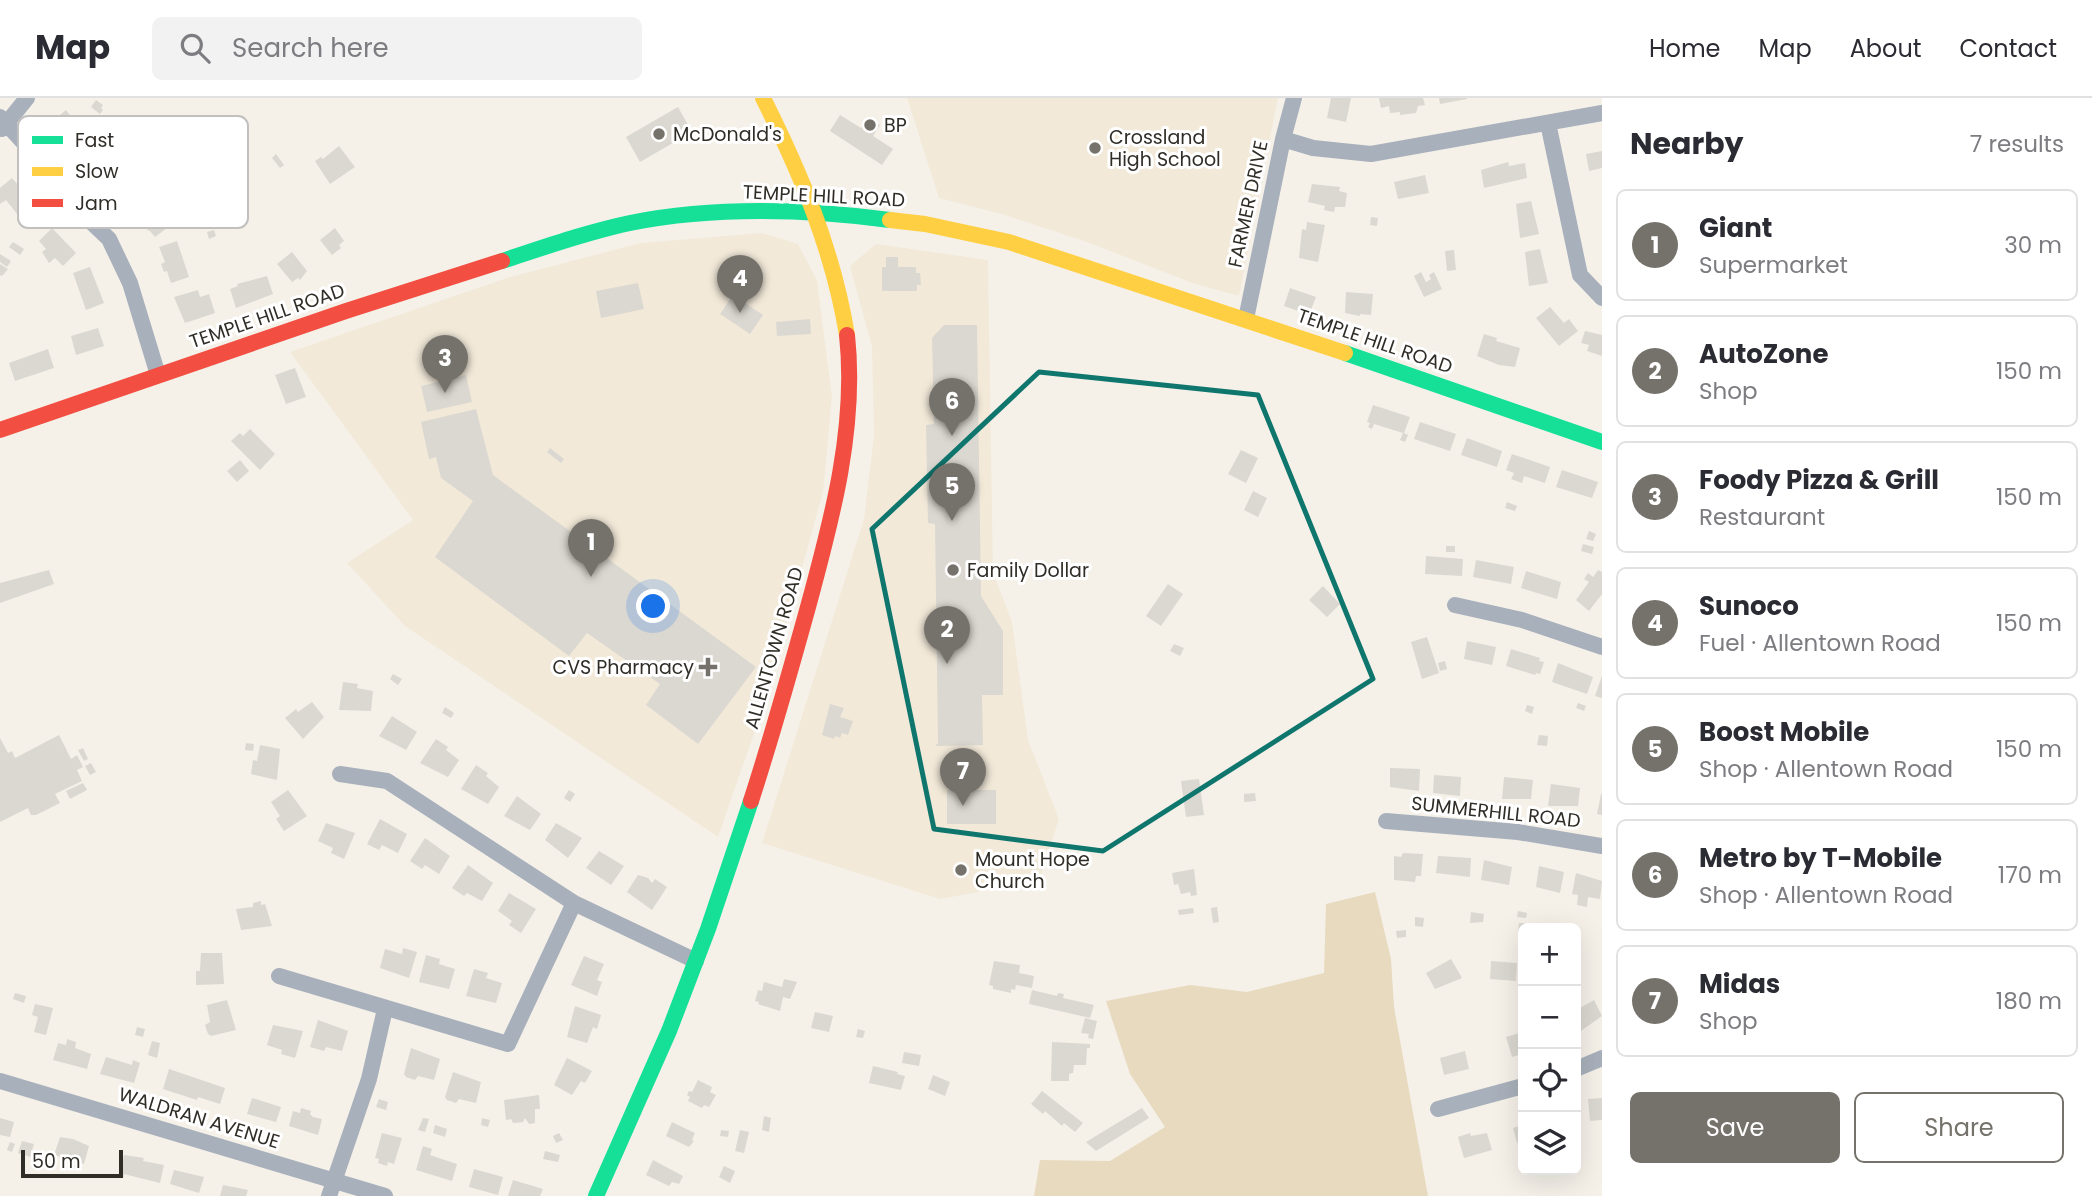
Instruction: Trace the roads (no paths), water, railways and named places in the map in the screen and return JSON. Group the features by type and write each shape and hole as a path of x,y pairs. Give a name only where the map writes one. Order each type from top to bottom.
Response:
{"main road":[{"name":"ALLENTOWN ROAD","path":"596,1196 659,1054 696,961 766,754 832,520 841,477 849,391 847,338 833,270 814,214 792,157 763,98"},
{"name":"TEMPLE HILL ROAD","path":"0,430 495,262 602,230 631,223 710,213 771,211 925,224 1009,242 1246,319 1602,442"}],"street":[{"path":"18,139 2,124 27,98"},
{"name":"FARMER DRIVE","path":"1246,319 1294,98"},
{"path":"1283,139 1313,148 1371,154 1602,113"},
{"path":"1548,123 1580,275 1602,298"},
{"path":"97,228 109,239 130,284 158,375"},
{"path":"1455,605 1522,620 1602,647"},
{"path":"340,774 387,781 574,903 696,961"},
{"name":"SUMMERHILL ROAD","path":"1386,821 1518,832 1602,846"},
{"path":"279,976 508,1044 574,903"},
{"path":"332,1188 369,1079 385,1009"},
{"path":"1581,1067 1602,1058"},
{"name":"WALDRAN AVENUE","path":"0,1081 332,1188 384,1196"},
{"path":"1438,1109 1518,1087"}],"place":[{"name":"BP","path":"870,125"},
{"name":"McDonald's","path":"659,134"},
{"name":"Crossland High School","path":"1095,148"},
{"name":"Sunoco","path":"740,313"},
{"name":"Foody Pizza & Grill","path":"445,393"},
{"name":"Metro by T-Mobile","path":"952,436"},
{"name":"Boost Mobile","path":"952,521"},
{"name":"Family Dollar","path":"953,570"},
{"name":"Giant","path":"591,577"},
{"name":"AutoZone","path":"947,664"},
{"name":"CVS Pharmacy","path":"708,667"},
{"name":"Midas","path":"963,806"},
{"name":"Mount Hope Church","path":"961,870"}]}
